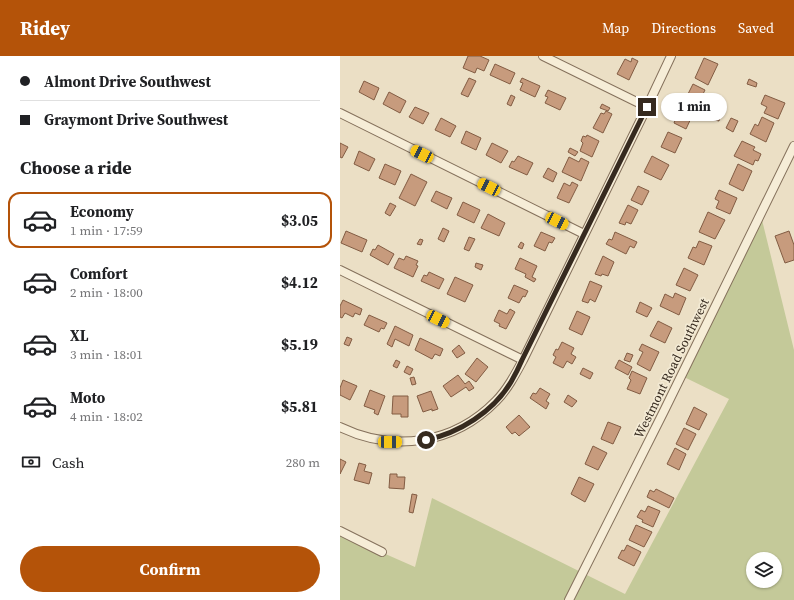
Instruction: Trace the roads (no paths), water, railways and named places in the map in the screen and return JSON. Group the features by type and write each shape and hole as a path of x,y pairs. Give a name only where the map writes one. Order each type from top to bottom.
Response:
{"street":[{"path":"543,56 647,107"},
{"path":"340,427 367,438 390,442 414,442 436,438 459,429 478,417 496,401 510,383 522,360 671,56"},
{"path":"340,113 584,234"},
{"name":"Westmont Road Southwest","path":"569,600 794,146"},
{"path":"340,270 522,360"},
{"path":"340,531 382,552"}]}
